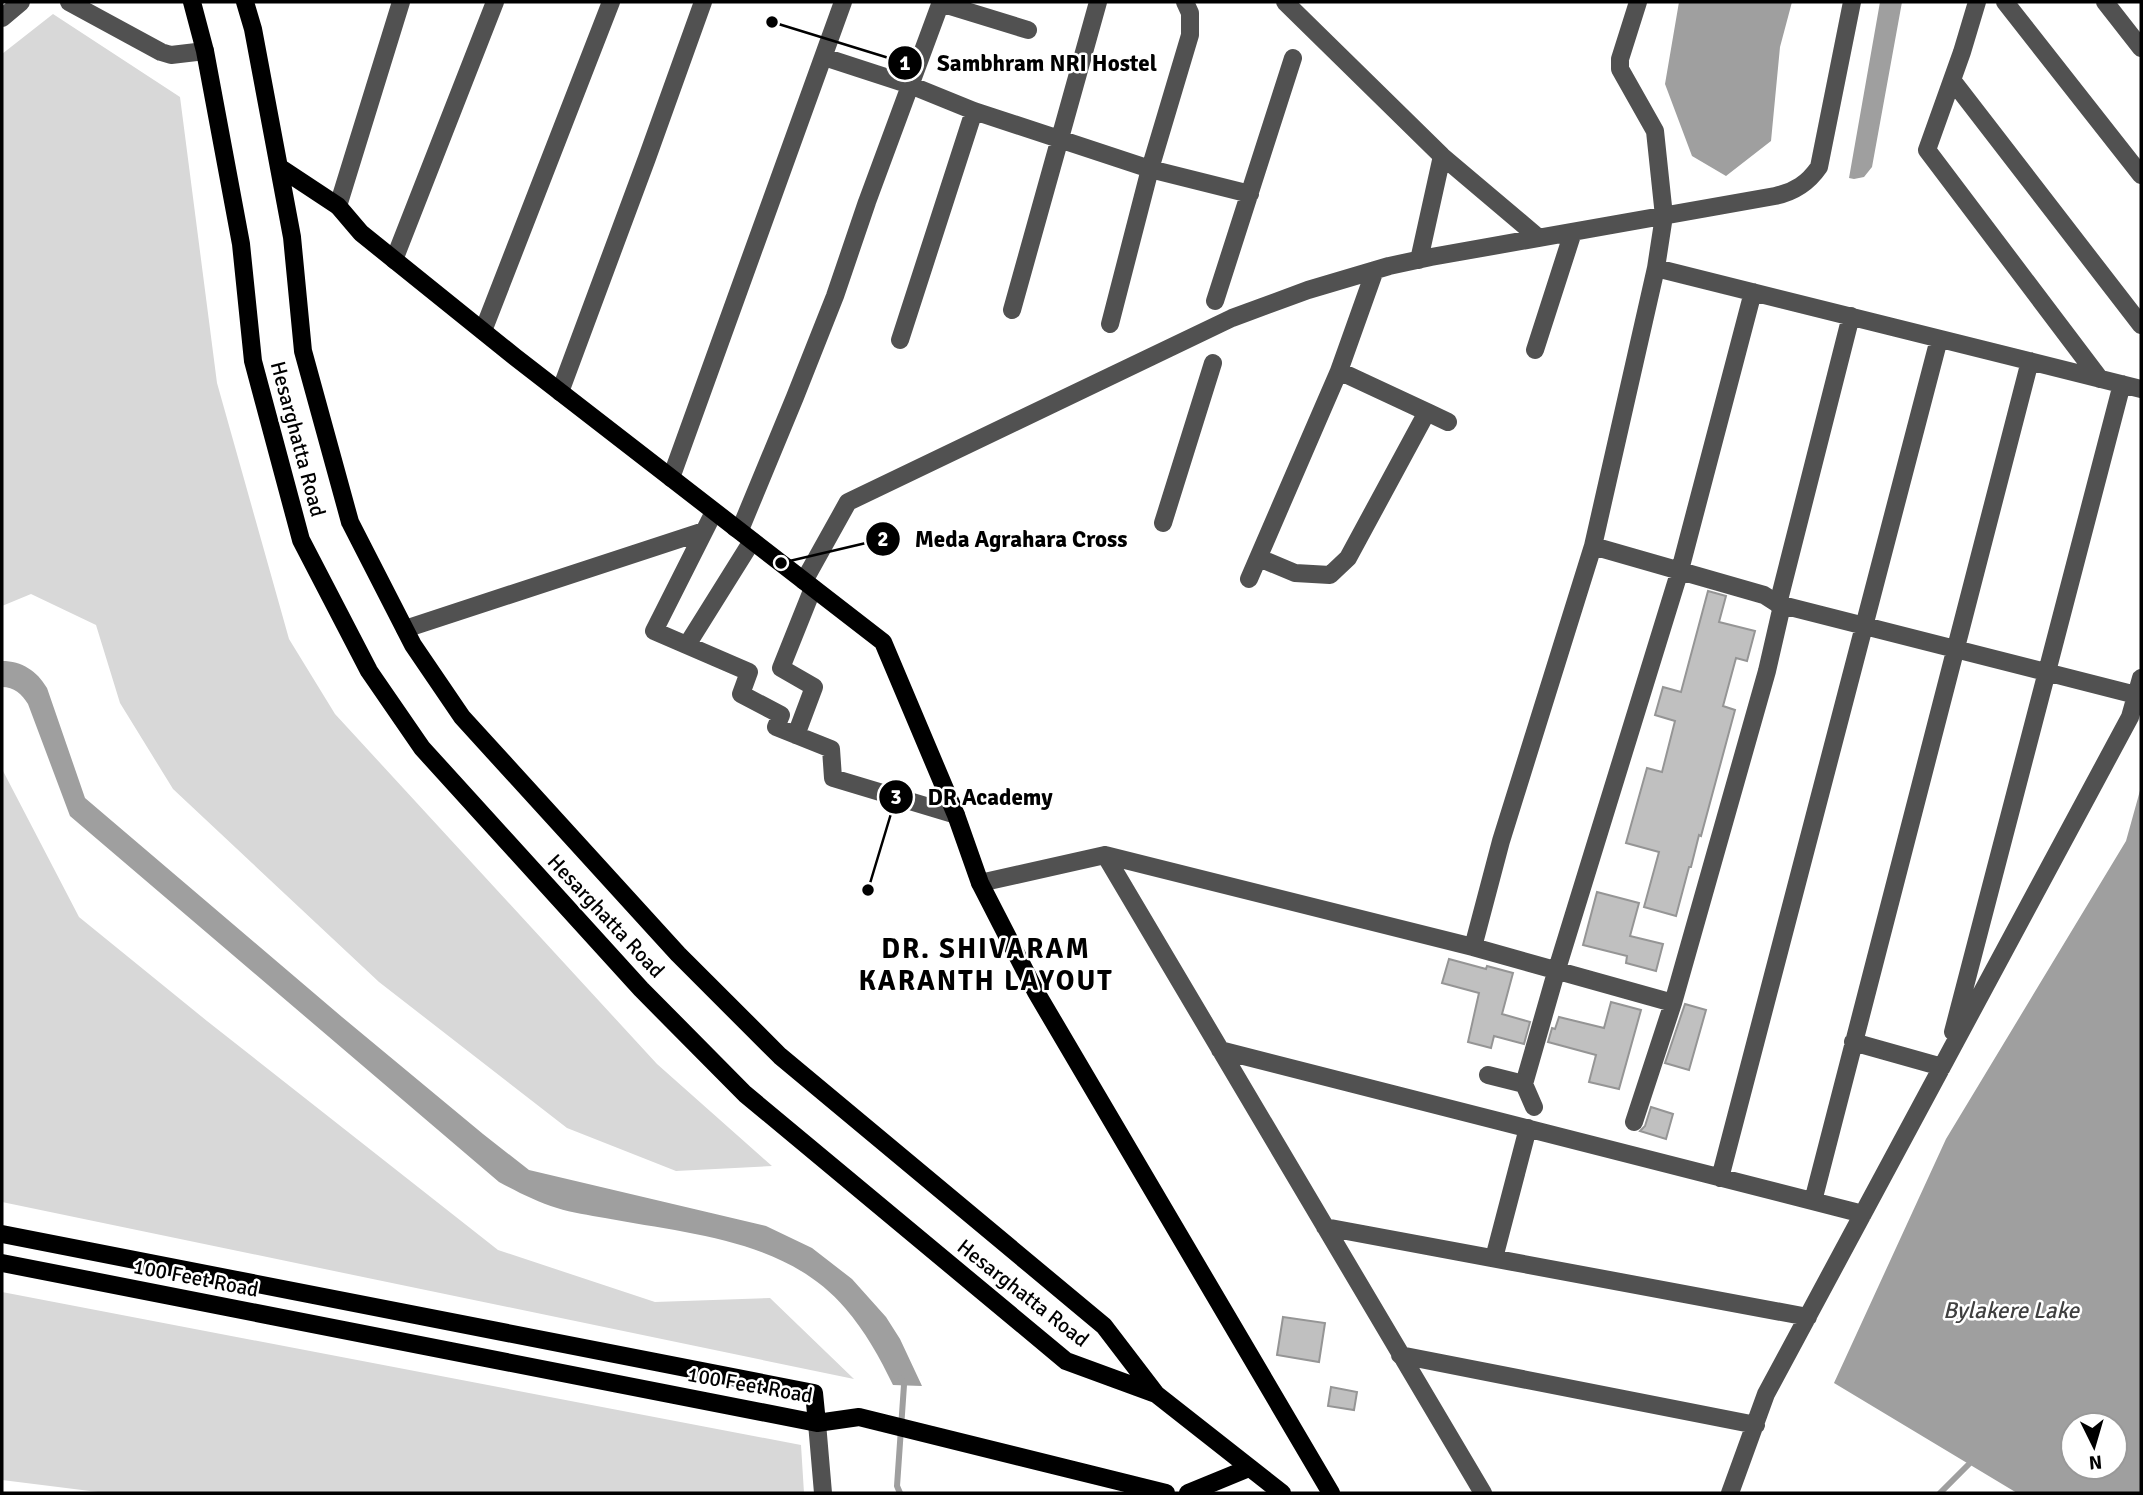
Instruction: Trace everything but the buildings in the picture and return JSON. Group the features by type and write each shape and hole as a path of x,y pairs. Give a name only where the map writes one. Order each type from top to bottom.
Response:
{"main road":[{"name":"Hesarghatta Road","path":"192,2 205,51 241,244 253,361 301,540 369,671 422,748 640,989 745,1094 1066,1362 1156,1394"},
{"name":"Hesarghatta Road","path":"245,2 253,29 292,237 303,351 350,522 413,645 462,717 678,954 780,1056 1104,1326 1156,1394"},
{"path":"279,167 338,206 361,233 394,260 883,642 956,816 980,883 1036,992 1331,1493"},
{"name":"100 Feet Road","path":"2,1234 814,1393 817,1423 2,1263"},
{"path":"1156,1394 1282,1493"},
{"path":"817,1423 859,1417 1166,1493"},
{"path":"1188,1493 1249,1468"}],"street":[{"path":"2,18 21,2"},
{"path":"69,2 161,52 172,55 205,51"},
{"path":"338,206 401,2"},
{"path":"394,260 495,2"},
{"path":"483,331 611,2"},
{"path":"560,392 703,2"},
{"path":"671,478 843,2"},
{"path":"1012,310 1098,2"},
{"path":"1110,324 1150,169 1189,35 1190,13 1185,2"},
{"path":"1285,2 1442,156 1539,238"},
{"path":"1473,947 1501,841 1593,546 1656,268 1664,216 1655,131 1620,69 1620,59 1638,2"},
{"path":"796,735 814,687 781,668 809,585 848,502 1232,318 1308,290 1419,260 1784,194 1800,187 1819,167 1852,2"},
{"path":"1977,2 1927,150 2100,379"},
{"path":"2005,2 2141,175"},
{"path":"2105,2 2141,48"},
{"path":"735,528 741,525 796,397 941,3 1028,30"},
{"path":"824,58 910,85 974,111 1150,169 1250,194"},
{"path":"1215,301 1293,58"},
{"path":"1952,80 2141,325"},
{"path":"900,340 974,111"},
{"path":"1419,260 1442,156"},
{"path":"1535,350 1573,232"},
{"path":"1656,268 2141,389"},
{"path":"1249,579 1339,371 1375,270"},
{"path":"1534,1107 1524,1084 1680,570 1753,292"},
{"path":"1633,1122 1673,1003 1767,671 1782,610 1778,604 1851,316"},
{"path":"1720,1178 1939,339"},
{"path":"1813,1201 2030,361"},
{"path":"1163,523 1213,363"},
{"path":"1339,371 1448,422"},
{"path":"1944,1063 2122,384"},
{"path":"1259,558 1295,573 1330,575 1348,558 1427,412"},
{"path":"714,512 654,631 749,672 741,694 782,715 776,727 831,749 833,778 956,816"},
{"path":"405,629 704,531"},
{"path":"687,645 752,541"},
{"path":"1593,546 1764,595 1778,604 2047,672 2139,686 2130,717 1766,1394 1730,1493"},
{"path":"980,883 1105,855 1473,947 1673,1003"},
{"path":"1105,855 1483,1493"},
{"path":"1853,1042 1944,1063"},
{"path":"1220,1050 1863,1214"},
{"path":"1488,1075 1524,1084"},
{"path":"1494,1258 1528,1128"},
{"path":"1325,1227 1808,1317"},
{"path":"1399,1355 1756,1425"},
{"path":"817,1423 823,1493"}],"shaded area":[{"path":"53,14 180,97 217,383 289,639 335,714 657,1064 772,1166 676,1171 567,1128 379,982 173,789 120,703 96,625 31,594 2,606 2,54"},
{"path":"2,769 79,917 498,1250 655,1302 770,1298 854,1379 2,1202"},
{"path":"2,1292 801,1445 804,1493 106,1493 2,1480"}],"water":[{"path":"1679,2 1792,2 1780,47 1771,141 1726,176 1692,156 1665,84"},
{"path":"1880,2 1902,2 1872,167 1864,177 1854,179 1849,178"},
{"path":"2,661 28,668 47,688 85,798 483,1134 529,1170 766,1226 812,1248 852,1279 886,1317 900,1339 922,1386 893,1385 872,1345 845,1308 821,1285 794,1267 765,1253 702,1235 563,1210 499,1182 70,816 28,704 17,692 2,687"},
{"name":"Bylakere Lake","path":"2141,787 2141,1493 2017,1493 1834,1383 1946,1139 2126,841"}],"waterway":[{"path":"900,1493 897,1486 904,1385 901,1379"},
{"path":"1940,1493 1969,1464"}],"place":[{"name":"Sambhram NRI Hostel","path":"772,22"},
{"name":"Meda Agrahara Cross","path":"781,563"},
{"name":"DR Academy","path":"868,890"}],"district":[{"name":"DR. SHIVARAM KARANTH LAYOUT","path":"986,964"}]}
